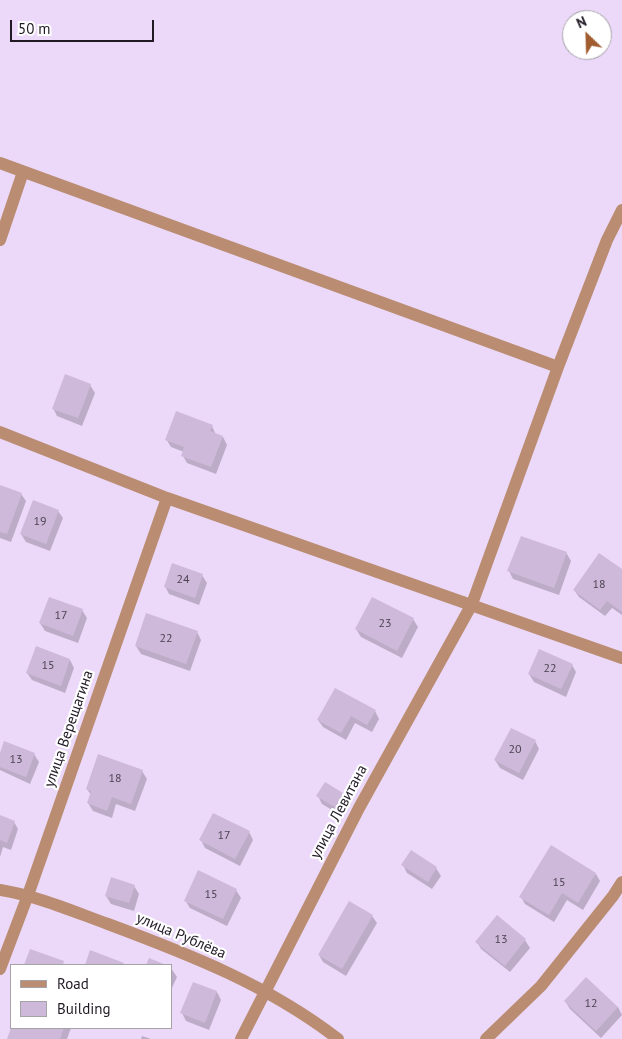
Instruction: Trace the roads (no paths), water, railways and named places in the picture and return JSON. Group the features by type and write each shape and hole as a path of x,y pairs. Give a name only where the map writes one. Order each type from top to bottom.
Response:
{"street":[{"path":"0,163 558,367"},
{"path":"0,240 23,172"},
{"name":"улица Левитана","path":"241,1039 359,808 472,604 558,367 607,240 622,210"},
{"path":"0,432 167,498 622,658"},
{"name":"улица Верещагина","path":"0,969 167,498"},
{"path":"486,1039 541,986 613,896 622,882"},
{"name":"улица Рублёва","path":"0,890 28,894 169,947 266,990 316,1022 338,1039"}]}
